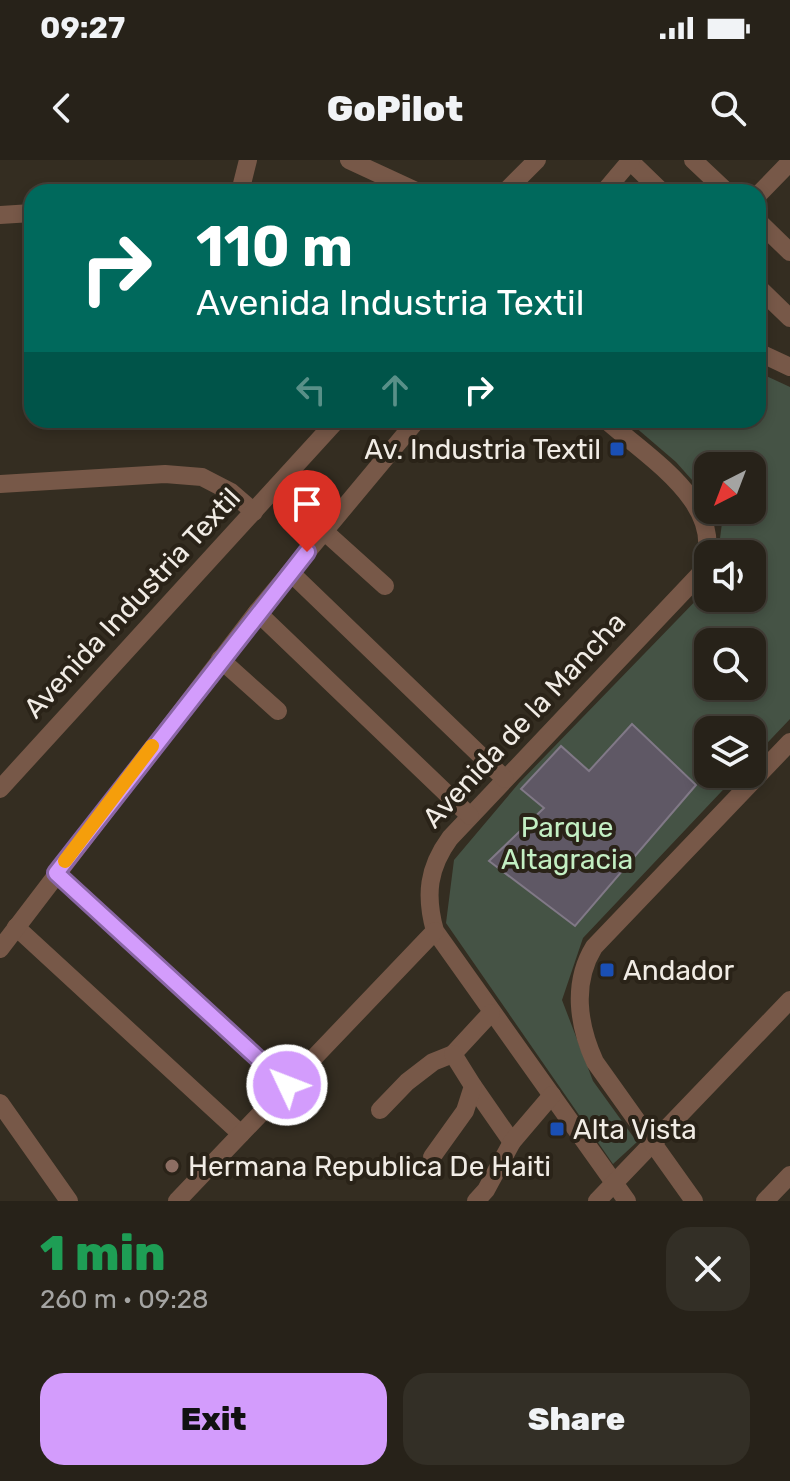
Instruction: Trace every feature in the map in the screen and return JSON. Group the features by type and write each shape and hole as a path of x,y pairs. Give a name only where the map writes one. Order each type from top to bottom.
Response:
{"street":[{"path":"242,184 248,160"},
{"path":"349,160 401,184"},
{"path":"513,184 537,160"},
{"path":"611,184 630,161 654,184"},
{"path":"766,187 790,162"},
{"path":"702,163 720,184"},
{"path":"0,215 24,214"},
{"path":"766,228 790,251"},
{"path":"766,295 790,318"},
{"path":"766,356 790,367"},
{"name":"Avenida Industria Textil","path":"2,781 330,428"},
{"path":"0,949 257,612 410,428"},
{"name":"Avenida de la Mancha","path":"615,428 694,500 708,532 706,561 699,575 450,838 432,866 428,898 435,931 627,1201"},
{"path":"0,484 165,474 202,477 231,492 254,512"},
{"path":"324,531 385,586"},
{"path":"290,572 505,779"},
{"path":"257,612 470,816"},
{"path":"220,659 278,711"},
{"path":"694,1201 595,1062 584,1039 579,1006 584,963 594,947 790,742"},
{"path":"56,873 287,1085"},
{"path":"16,927 241,1134"},
{"path":"177,1201 435,931"},
{"path":"597,1201 790,1000"},
{"path":"380,1110 407,1082 433,1062 453,1054 491,1013"},
{"path":"453,1054 512,1142"},
{"path":"432,1157 465,1111 473,1086"},
{"path":"476,1201 512,1142 552,1095"},
{"path":"0,1103 69,1201"},
{"path":"765,1201 790,1175"}],"green space":[{"name":"Parque Altagracia","path":"766,376 790,387 790,719 766,744 766,716 694,716 694,788 725,788 583,938 562,1000 593,1081 637,1142 613,1164 446,923 454,860 519,783 694,602 694,612 766,612 766,540 720,540 722,524 766,524 766,452 694,452 694,482 676,462 636,428 766,428"}],"building":[{"path":"632,724 694,783 694,787 575,926 489,861 544,808 521,789 561,746 589,771"}],"slow traffic":[{"path":"65,861 152,746"}],"place":[{"name":"Av. Industria Textil","path":"617,449"},
{"name":"Andador","path":"607,970"},
{"name":"Alta Vista","path":"557,1129"},
{"name":"Hermana Republica De Haiti","path":"172,1166"}],"route":[{"path":"287,1085 56,873 160,736 307,552"}]}
